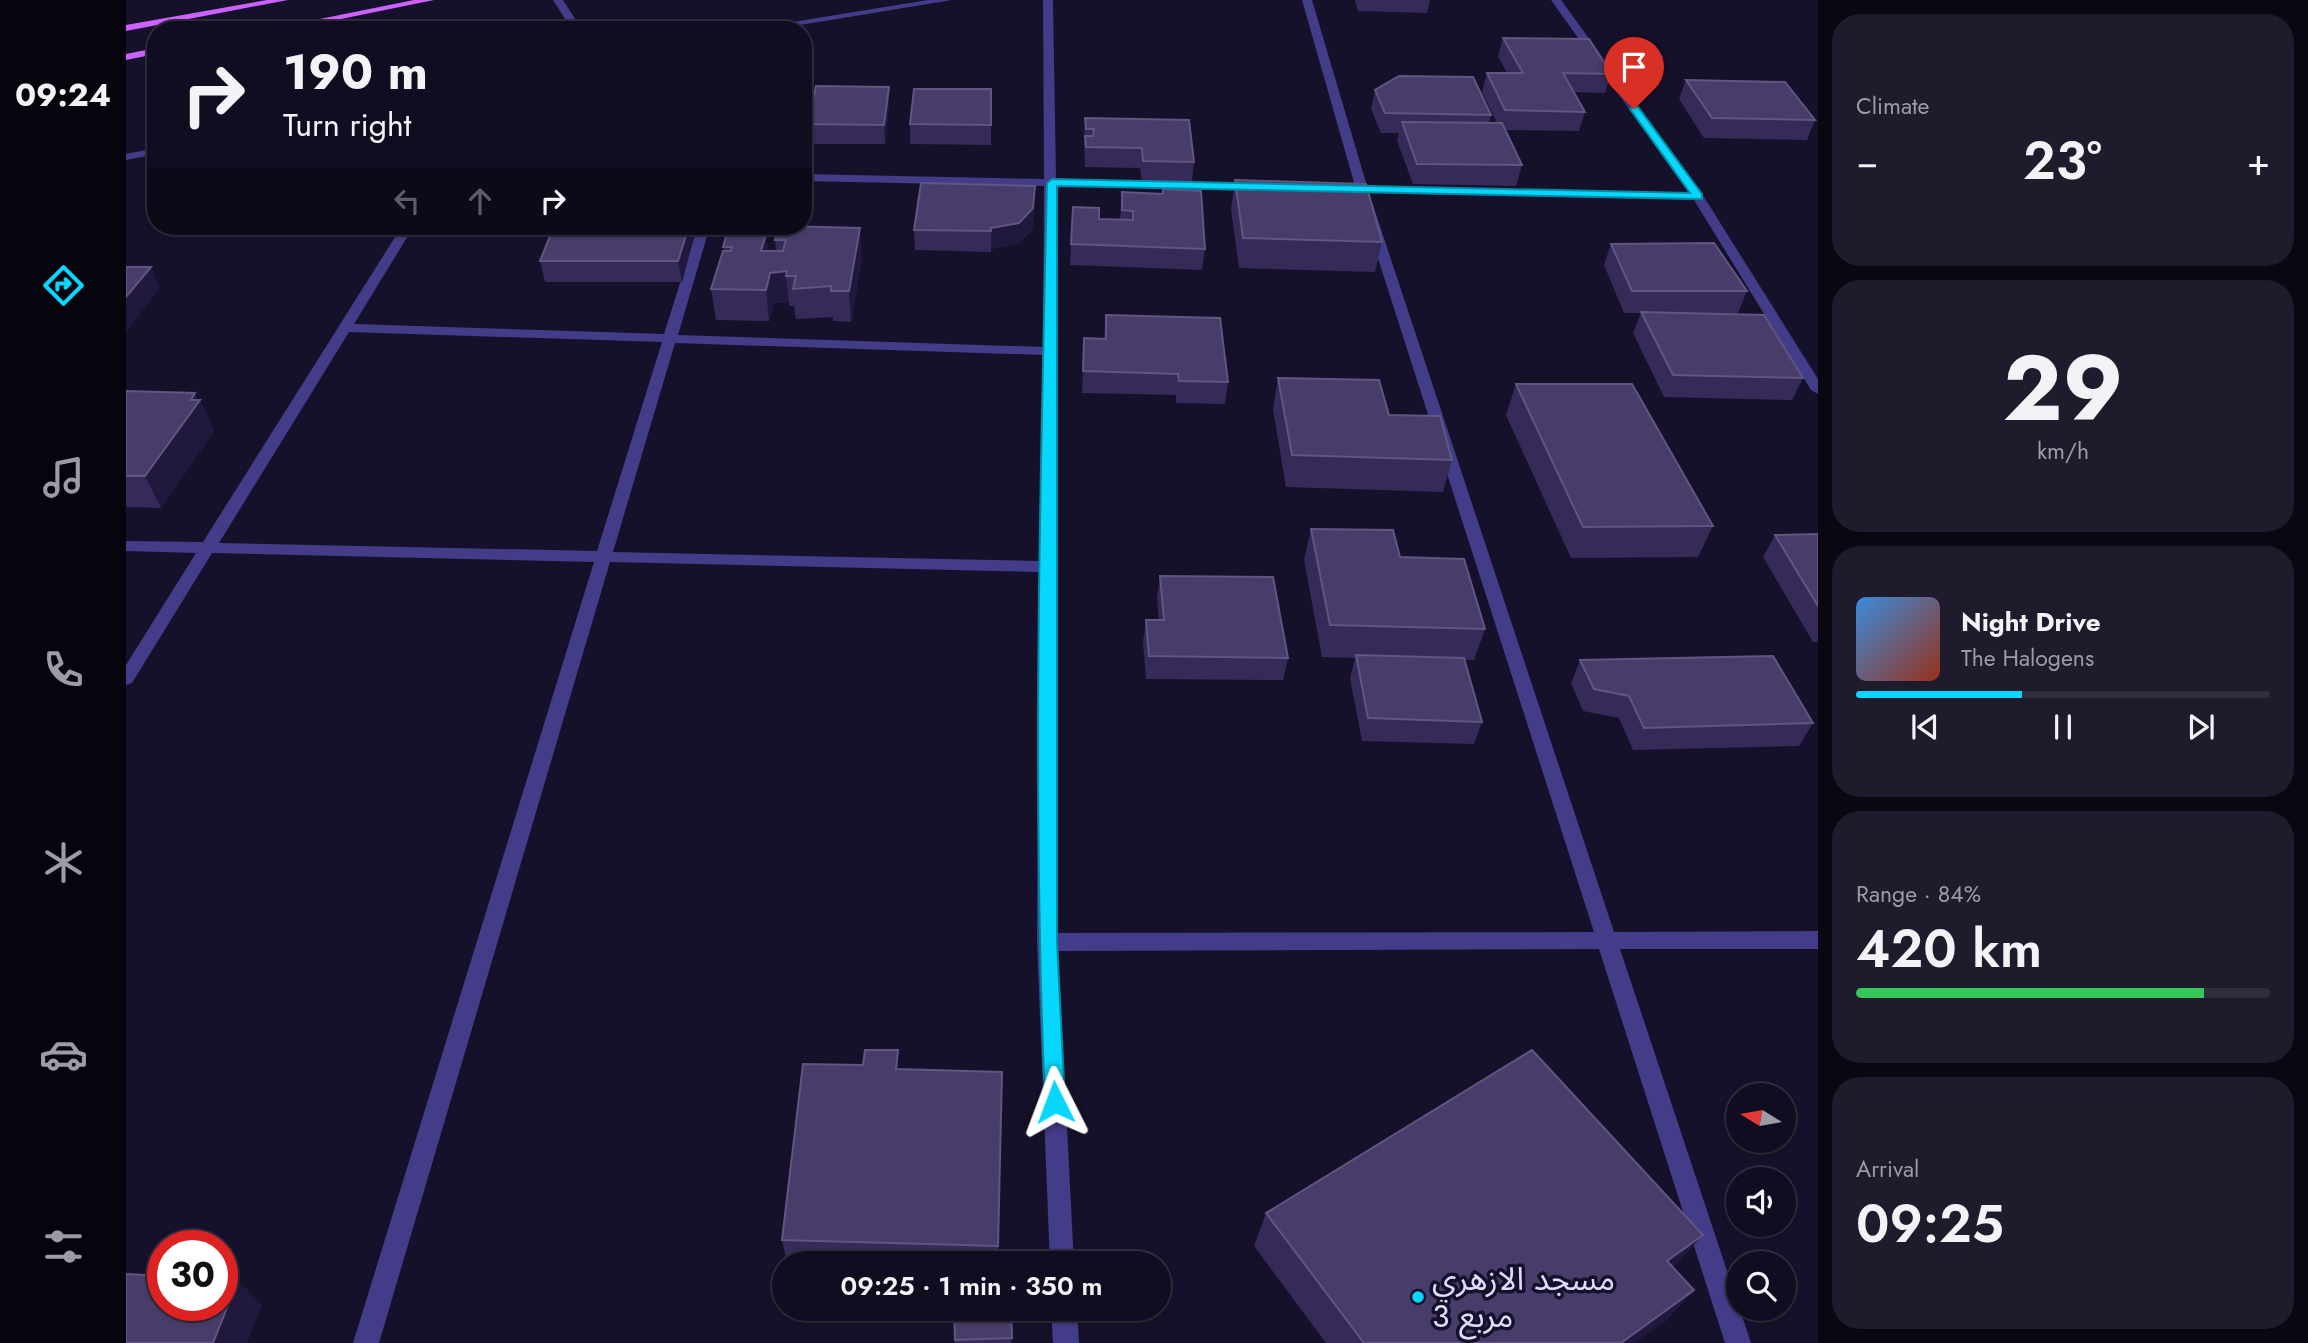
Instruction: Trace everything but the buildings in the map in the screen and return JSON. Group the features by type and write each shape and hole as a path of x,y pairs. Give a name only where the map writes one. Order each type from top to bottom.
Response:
{"main road":[{"path":"161,21 283,0"},
{"path":"318,21 429,0"},
{"path":"126,27 147,23"},
{"path":"126,57 147,53"}],"street":[{"path":"558,0 571,21"},
{"path":"809,21 947,0"},
{"path":"1048,0 1052,183 1047,942 1061,1251"},
{"path":"1307,0 1362,189 1738,1343"},
{"path":"1556,0 1698,197 1818,390"},
{"path":"126,157 147,152"},
{"path":"812,177 1268,187"},
{"path":"1335,189 1698,197"},
{"path":"126,679 402,235"},
{"path":"366,1343 701,235"},
{"path":"344,328 1049,351"},
{"path":"126,546 1048,567"},
{"path":"1047,942 1818,940"},
{"path":"1065,1321 1066,1343"}],"place":[{"name":"مسجد الازهري مربع 3","path":"1418,1297"}],"route":[{"path":"1055,1102 1047,942 1052,183 1698,197 1634,109"}]}
